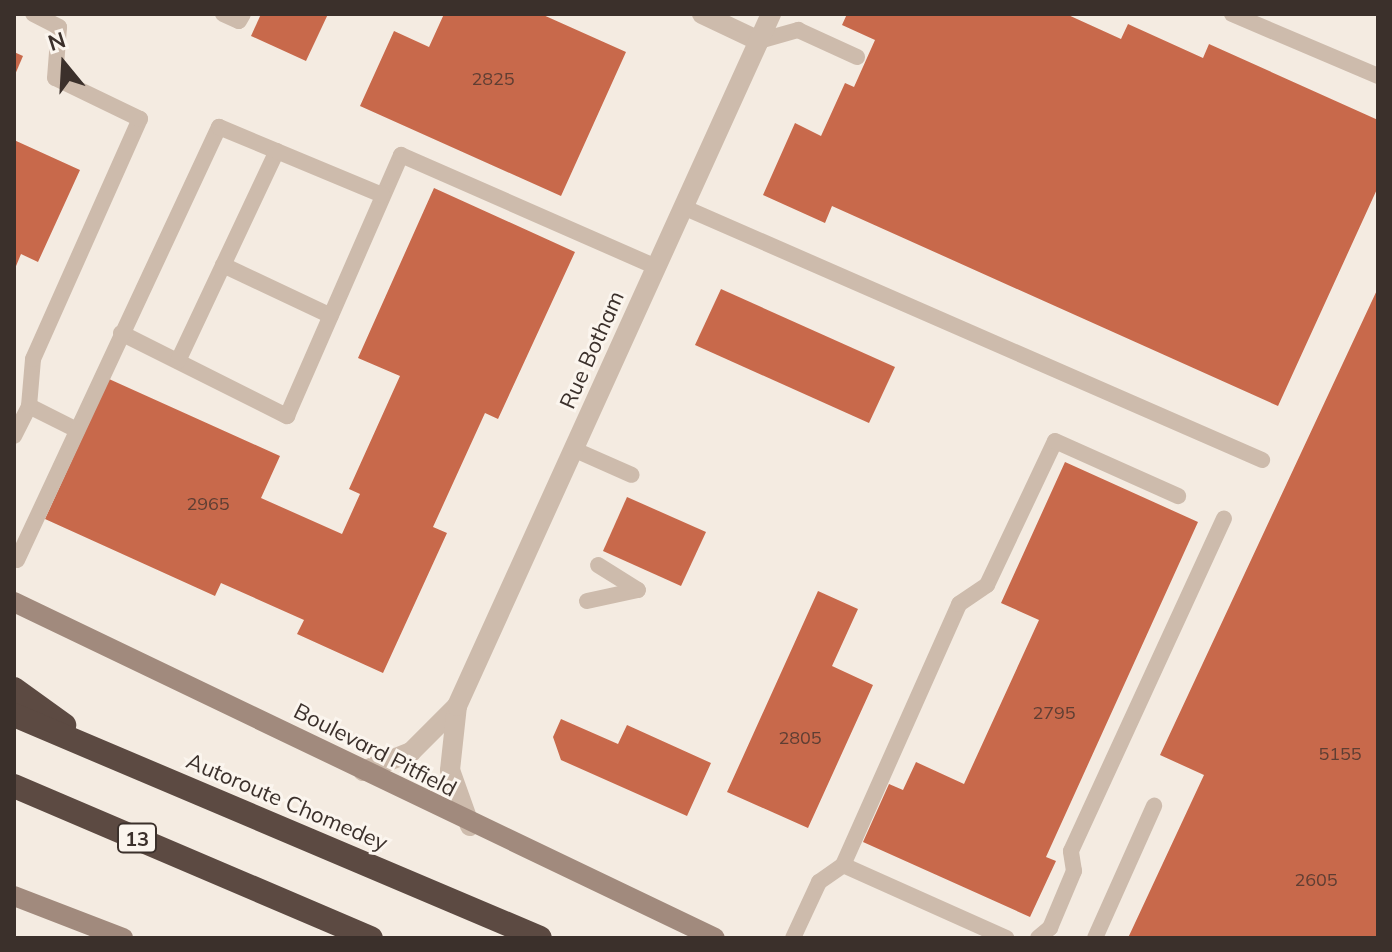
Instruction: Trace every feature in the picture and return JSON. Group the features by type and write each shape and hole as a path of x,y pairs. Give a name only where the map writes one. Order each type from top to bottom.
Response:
{"highway":[{"path":"14,689 99,750"},
{"name":"Autoroute Chomedey","path":"14,715 540,938"},
{"name":"13","path":"14,786 371,938"}],"main road":[{"name":"Boulevard Pitfield","path":"14,602 470,826 715,938"},
{"path":"14,896 123,938"}],"street":[{"path":"702,14 759,41"},
{"name":"Rue Botham","path":"470,826 450,770 457,706 771,14"},
{"name":"Rue Botham","path":"363,771 411,752 457,706"}],"lane":[{"path":"14,436 29,406 33,359 140,119 55,78 59,27 33,14"},
{"path":"223,14 239,21 243,14"},
{"path":"1232,14 1378,76"},
{"path":"759,41 798,30 857,57"},
{"path":"17,560 75,429 219,127 382,195"},
{"path":"178,361 277,151"},
{"path":"121,333 287,416 401,155 656,267"},
{"path":"683,207 1262,460"},
{"path":"223,265 331,316"},
{"path":"29,406 75,429"},
{"path":"793,938 819,882 843,865 959,604 987,585 1055,441 1178,496"},
{"path":"573,449 632,475"},
{"path":"1038,938 1050,928 1074,871 1071,851 1224,519"},
{"path":"587,601 638,590 598,565"},
{"path":"1095,938 1154,806"},
{"path":"843,865 1006,938"}],"building":[{"path":"261,14 328,14 306,61 251,36"},
{"path":"444,14 541,14 626,52 561,196 360,106 394,31 429,47"},
{"path":"847,14 1066,14 1121,39 1128,24 1203,58 1209,44 1378,120 1378,187 1278,406 832,206 825,223 763,195 795,123 821,136 845,83 854,87 875,40 842,25"},
{"path":"14,52 23,56 14,77"},
{"path":"14,140 80,170 38,262 21,254 14,271"},
{"path":"434,188 575,252 498,419 485,413 433,527 447,533 383,673 297,634 304,620 221,583 215,596 45,519 109,379 280,456 261,498 342,534 360,494 349,489 400,376 358,358"},
{"path":"1378,288 1378,938 1128,938 1204,775 1160,755"},
{"path":"721,289 895,367 869,423 695,345"},
{"path":"1065,462 1198,522 1046,857 1056,861 1030,917 863,842 889,784 903,790 916,762 964,784 1039,620 1001,603"},
{"path":"627,497 706,532 681,586 603,551"},
{"path":"818,591 858,609 832,666 873,685 808,828 727,792"},
{"path":"561,719 618,744 627,725 711,763 687,816 561,760 553,737"}]}
